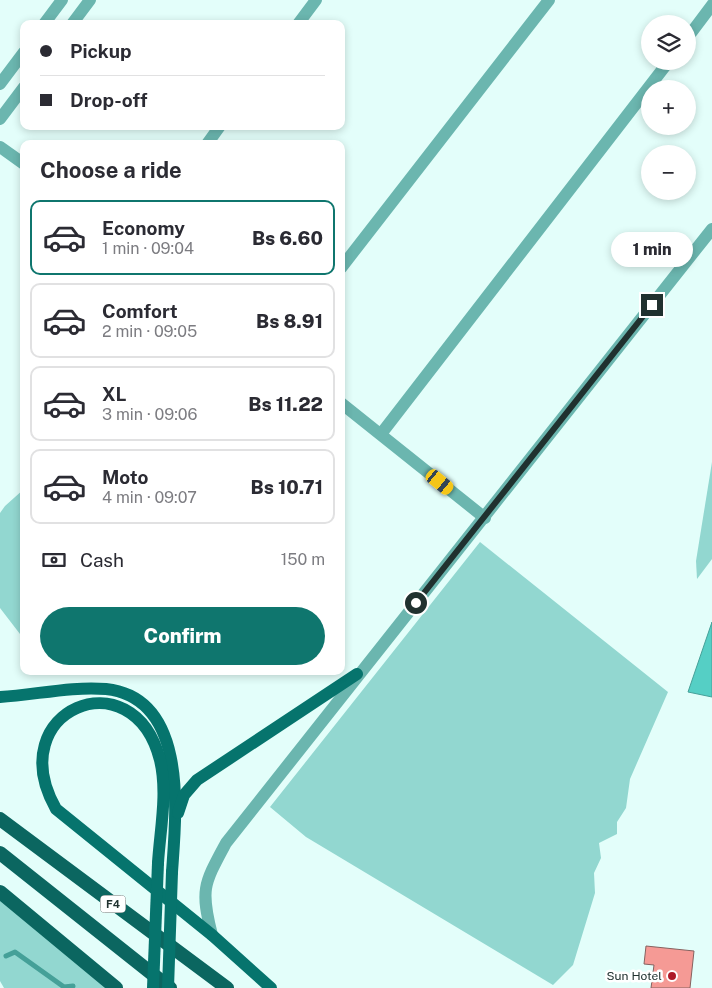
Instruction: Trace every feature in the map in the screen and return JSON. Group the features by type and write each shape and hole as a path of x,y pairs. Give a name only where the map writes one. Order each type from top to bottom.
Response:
{"highway":[{"name":"F4","path":"0,819 228,988"},
{"name":"F4","path":"0,853 169,988"},
{"path":"0,892 116,988"}],"main road":[{"path":"176,820 184,795 197,780 357,674"},
{"path":"0,697 87,688 108,689 128,695 143,705 156,718 165,733 171,754 176,820 172,872 169,988"},
{"path":"42,722 64,706 94,703 110,706 126,713 145,729 160,760 163,785 153,988"},
{"path":"29,767 40,793 56,809 212,935 271,988"}],"street":[{"path":"47,20 62,0"},
{"path":"75,20 90,0"},
{"path":"301,20 316,0"},
{"path":"345,263 550,0"},
{"path":"696,26 712,5"},
{"path":"0,84 20,57"},
{"path":"381,434 661,70"},
{"path":"0,119 20,93"},
{"path":"0,148 20,161"},
{"path":"212,935 204,906 206,880 226,843 357,674 485,518 712,229"},
{"path":"345,406 485,518"}],"shaded area":[{"path":"712,462 712,559 697,579 696,561"},
{"path":"20,493 20,634 0,608 0,513"},
{"path":"480,542 668,692 630,779 626,808 617,822 617,834 599,843 601,858 594,873 595,893 573,965 553,985 306,837 270,807"},
{"path":"712,622 712,697 688,692"},
{"path":"0,898 109,988 4,988 0,981"}],"building":[{"name":"Sun Hotel","path":"646,946 694,951 690,988 651,988 654,965 644,964"}],"waterway":[{"path":"6,956 15,952 64,987 73,986"}],"place":[{"name":"Sun Hotel","path":"672,976"}],"route":[{"path":"416,603 652,305"}]}
